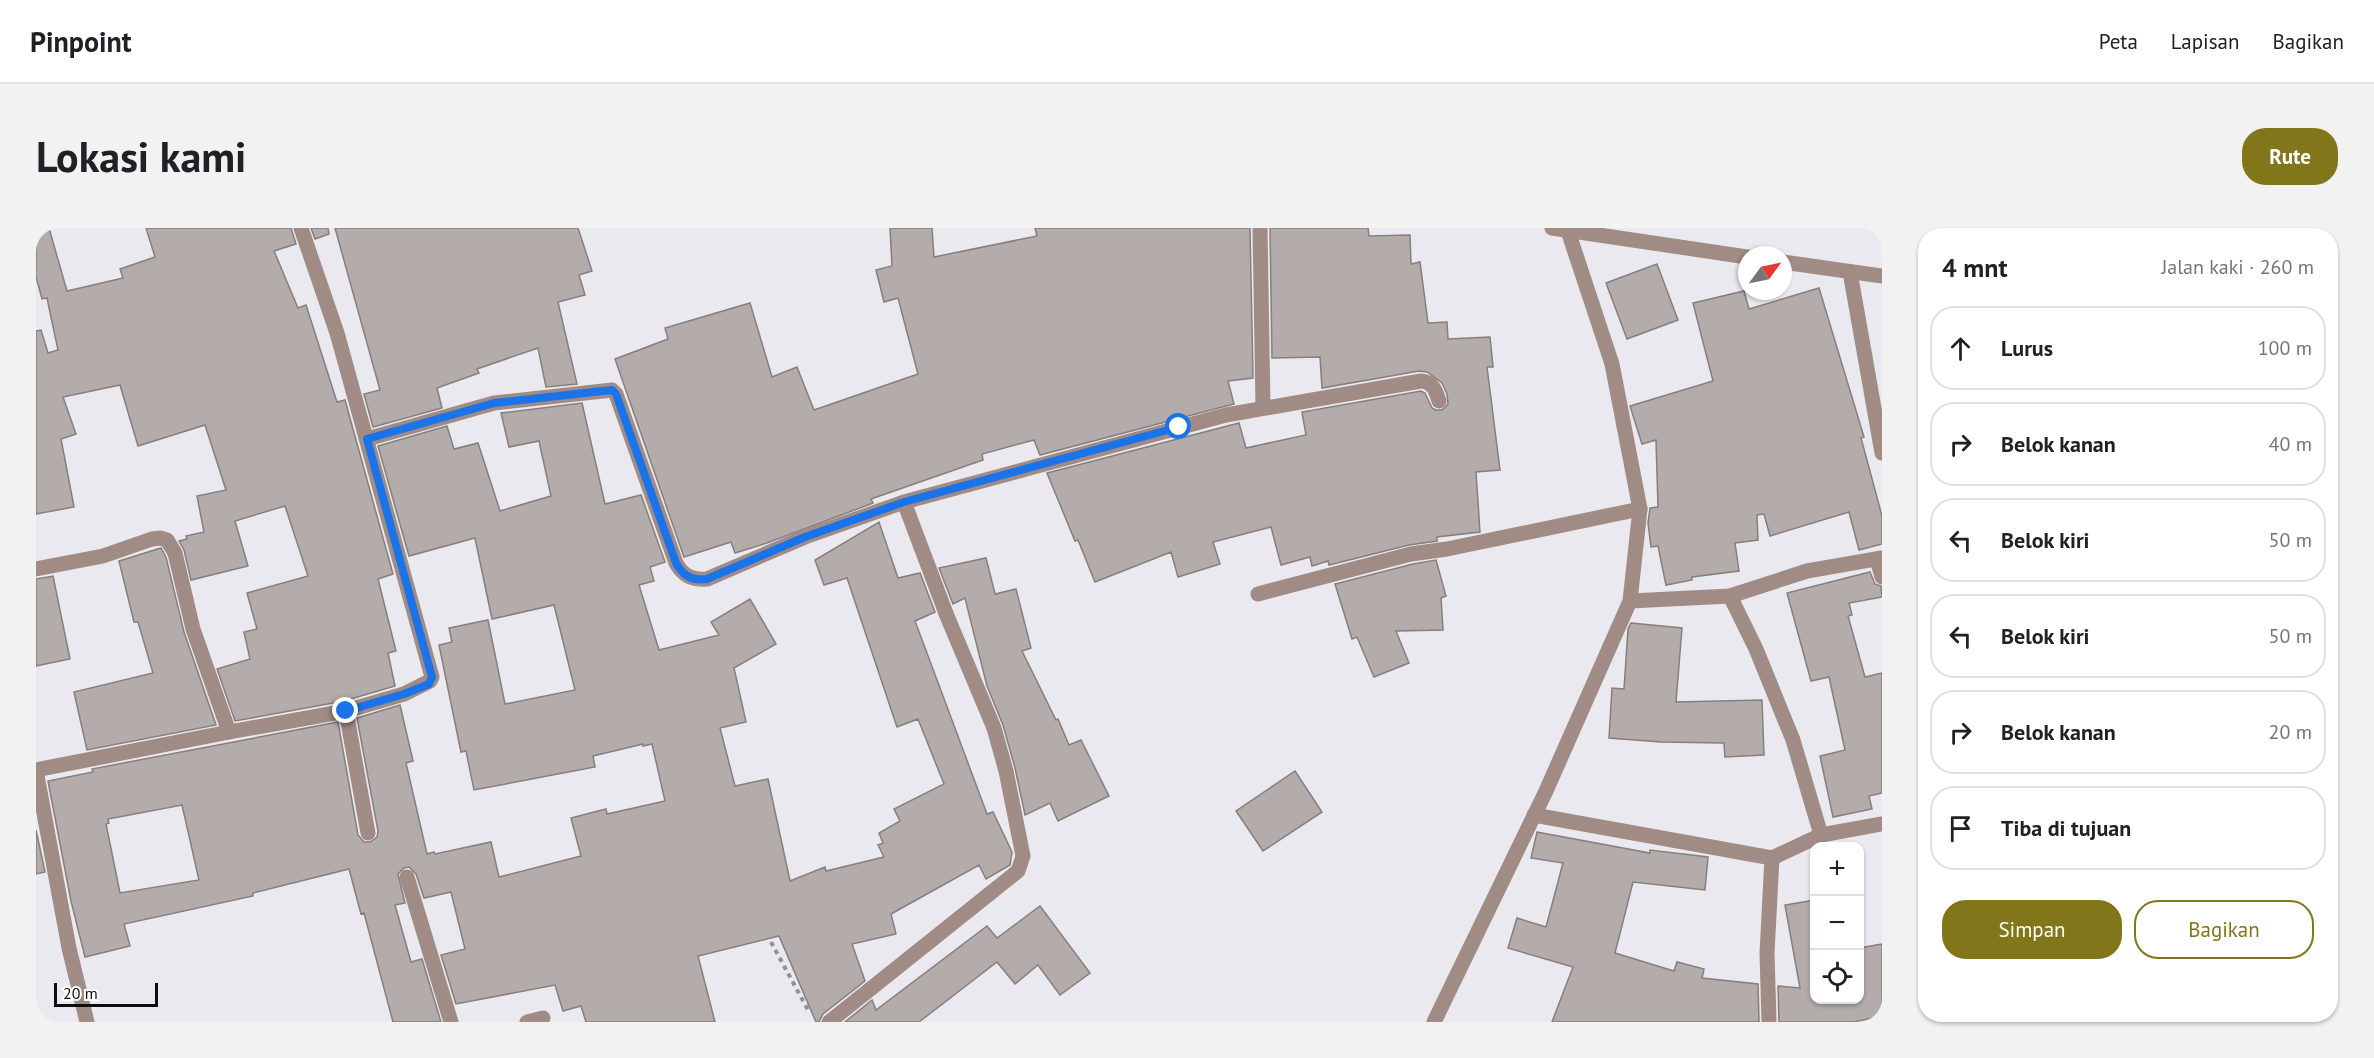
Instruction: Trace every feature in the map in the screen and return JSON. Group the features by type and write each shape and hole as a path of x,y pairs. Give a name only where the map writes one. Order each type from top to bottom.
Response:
{"street":[{"path":"87,1022 69,948 36,770 346,711 404,694 429,684 432,677 337,333 301,228"},
{"path":"1260,228 1263,407"},
{"path":"1552,228 1738,256"},
{"path":"1434,1022 1534,815 1630,601 1640,509 1612,364 1568,231"},
{"path":"1792,263 1882,276"},
{"path":"1850,272 1882,453"},
{"path":"367,439 494,403 612,390 616,394 676,563 681,571 693,579 707,579 805,537 904,502 1179,427 1263,407 1321,400 1421,381 1434,387 1439,401"},
{"path":"829,1022 1018,871 1023,856 1006,771 994,728 947,616 904,502"},
{"path":"1258,594 1411,554 1447,549 1640,509"},
{"path":"36,569 104,556 152,539 167,540 175,553 193,629 229,732"},
{"path":"1630,601 1730,596 1807,571 1880,558 1882,577"},
{"path":"1730,596 1756,649 1793,740 1821,835"},
{"path":"346,711 368,833"},
{"path":"1534,815 1772,858 1821,835 1882,824"},
{"path":"1769,1022 1767,953 1772,858"},
{"path":"407,877 451,1022"},
{"path":"526,1022 543,1018"}],"path":[{"path":"771,942 809,1012"}],"building":[{"path":"36,228 49,228 67,291 123,278 120,269 155,257 146,228 291,228 296,244 274,251 298,308 306,305 337,402 345,400 393,574 378,579 396,651 388,653 395,686 344,701 235,721 217,669 250,659 244,632 257,629 247,593 308,576 285,506 235,521 248,566 191,580 184,550 179,541 187,539 186,536 204,532 197,496 226,490 205,425 138,446 120,385 63,397 76,434 61,439 74,507 36,514 36,331 41,330 48,353 58,350 47,298 42,299 36,277"},
{"path":"311,228 328,228 329,234 315,239"},
{"path":"335,228 578,228 592,271 579,275 585,295 558,302 577,384 546,387 538,348 477,369 479,373 437,388 442,408 373,427 364,394 380,390"},
{"path":"890,228 932,228 934,257 1037,236 1035,228 1250,228 1253,378 1228,381 1234,404 1040,455 1034,440 982,454 983,460 871,499 873,503 767,543 735,553 731,542 684,557 615,359 668,339 665,328 750,303 772,377 797,367 814,410 918,374 898,298 884,302 876,270 892,266"},
{"path":"1270,228 1368,228 1369,236 1410,235 1411,264 1420,262 1428,323 1447,322 1448,339 1490,337 1493,367 1487,367 1500,470 1476,472 1480,532 1437,537 1437,541 1409,545 1329,565 1328,561 1312,566 1310,557 1281,565 1271,527 1213,542 1220,564 1178,577 1171,552 1095,582 1047,473 1239,423 1246,448 1306,435 1302,412 1421,391 1425,393 1432,408 1436,410 1442,410 1448,404 1442,383 1427,372 1419,371 1322,388 1320,357 1272,358"},
{"path":"1657,264 1678,320 1627,339 1606,283"},
{"path":"1819,288 1864,437 1861,438 1882,516 1882,544 1859,550 1849,512 1770,536 1764,514 1757,515 1758,540 1735,543 1739,571 1692,577 1692,580 1666,585 1658,546 1651,547 1648,523 1650,508 1658,507 1656,440 1642,444 1630,406 1713,381 1693,303 1738,292 1738,300 1746,300 1749,309 1779,300 1792,300 1792,296"},
{"path":"582,403 605,504 641,495 665,562 650,567 654,581 639,585 659,650 719,635 711,622 750,599 776,644 734,668 746,722 720,728 735,786 768,779 790,881 825,867 826,871 884,857 878,845 883,843 879,833 900,821 894,809 944,784 918,719 897,727 847,578 824,585 815,560 879,522 898,578 920,573 935,612 915,621 987,814 993,812 1012,852 1010,865 986,879 979,865 891,914 896,934 852,944 865,981 823,1014 819,1022 816,1022 779,936 698,956 715,1022 586,1022 581,1006 563,1011 555,985 456,1004 441,955 465,949 451,892 424,898 416,874 409,867 404,868 398,874 405,903 395,905 411,962 422,959 441,1022 393,1022 364,913 361,914 349,869 253,893 253,896 124,924 130,946 85,957 71,901 48,781 93,772 92,769 338,722 358,835 364,842 370,842 377,837 378,831 357,718 400,705 413,761 406,763 427,854 491,842 499,877 581,856 571,818 606,809 607,814 665,801 652,744 593,756 595,767 474,790 466,751 461,752 439,645 452,642 449,628 488,620 505,704 575,690 554,605 492,619 475,538 409,556 378,446 447,426 454,449 478,443 500,511 551,496 539,441 509,447 501,413","holes":["182,805 199,880 120,893 106,824 109,823 108,819"]},
{"path":"161,548 166,557 184,632 216,725 87,750 74,692 153,673 138,622 134,622 119,561"},
{"path":"986,558 995,594 1016,589 1031,648 1022,651 1069,745 1081,740 1109,796 1058,821 1050,803 1025,815 1015,768 1003,725 987,686 965,598 953,604 939,568"},
{"path":"1436,560 1446,596 1441,598 1443,630 1396,631 1409,663 1374,677 1357,637 1352,639 1335,584"},
{"path":"1870,572 1875,584 1881,586 1882,597 1849,603 1852,615 1848,616 1865,677 1882,673 1882,793 1869,796 1872,809 1833,817 1820,756 1845,750 1829,677 1811,681 1787,593"},
{"path":"53,576 70,659 36,666 36,579"},
{"path":"1631,623 1682,628 1676,702 1762,700 1764,755 1725,757 1724,743 1609,738 1612,688 1624,689 1628,629"},
{"path":"1295,771 1322,812 1263,851 1236,811"},
{"path":"36,830 45,872 36,874"},
{"path":"1537,832 1650,853 1650,850 1708,857 1705,890 1633,882 1615,953 1674,971 1677,962 1704,969 1702,978 1758,984 1759,1022 1552,1022 1573,967 1508,948 1517,918 1546,927 1563,863 1531,858"},
{"path":"1810,901 1810,1004 1864,1004 1864,947 1882,944 1882,1016 1854,1022 1779,1022 1778,986 1800,988 1785,905"},
{"path":"1040,906 1090,973 1060,995 1038,965 1015,984 997,962 919,1022 845,1022 872,1000 876,1010 987,926 997,938"}],"route":[{"path":"346,711 404,694 429,684 432,677 367,439 494,403 612,390 616,394 676,563 687,576 700,580 805,537 904,502 1179,427"}]}
